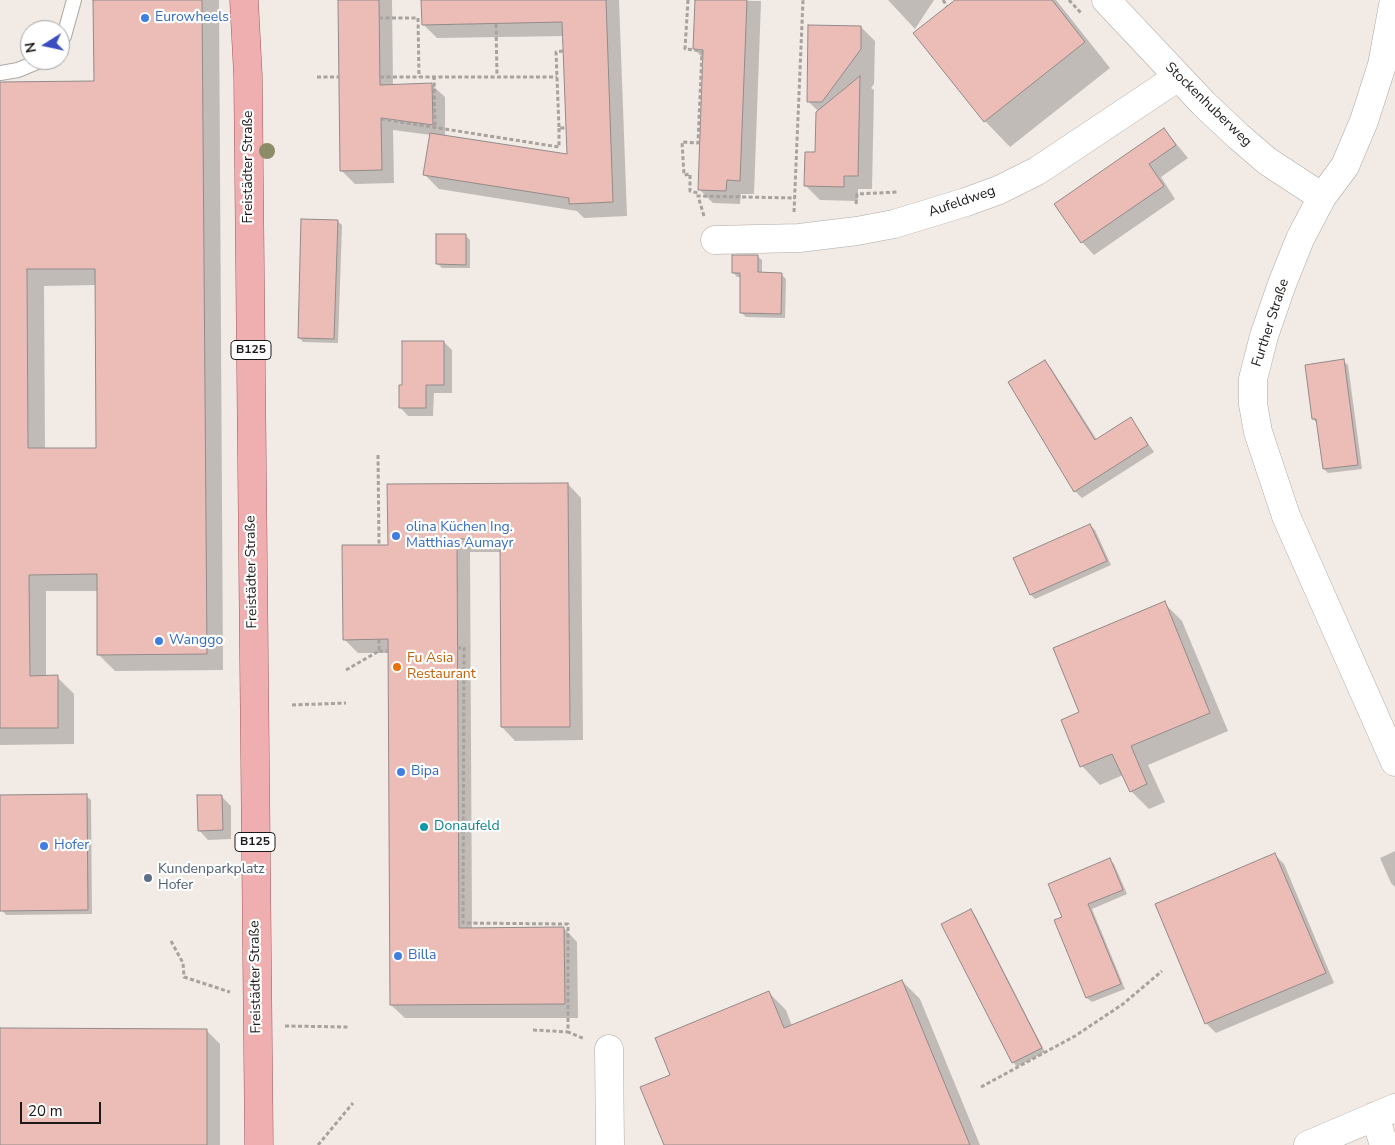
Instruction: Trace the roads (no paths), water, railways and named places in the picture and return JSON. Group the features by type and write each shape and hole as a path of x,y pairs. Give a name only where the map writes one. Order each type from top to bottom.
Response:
{"main road":[{"name":"Freistädter Straße","path":"244,0 248,76 259,1145"}],"street":[{"name":"Stockenhuberweg","path":"1106,0 1211,110 1268,161 1322,197"},
{"name":"Further Straße","path":"1394,0 1382,65 1364,121 1345,166 1322,197 1300,239 1264,336 1253,379 1253,404 1258,432 1286,516 1356,678 1395,762"},
{"name":"Aufeldweg","path":"715,240 799,238 857,231 894,224 966,202 999,190 1037,171 1178,77"},
{"path":"609,1049 610,1145"},
{"path":"1308,1145 1385,1112 1384,1145"}],"lane":[{"path":"68,20 74,0"},
{"path":"0,73 20,69"}],"place":[{"name":"Eurowheels","path":"145,18"},
{"name":"olina Küchen Ing. Matthias Aumayr","path":"396,536"},
{"name":"Wanggo","path":"159,641"},
{"name":"Fu Asia Restaurant","path":"397,667"},
{"name":"Bipa","path":"401,772"},
{"name":"Donaufeld","path":"424,827"},
{"name":"Hofer","path":"44,846"},
{"name":"Kundenparkplatz Hofer","path":"148,878"},
{"name":"Billa","path":"398,956"}]}
